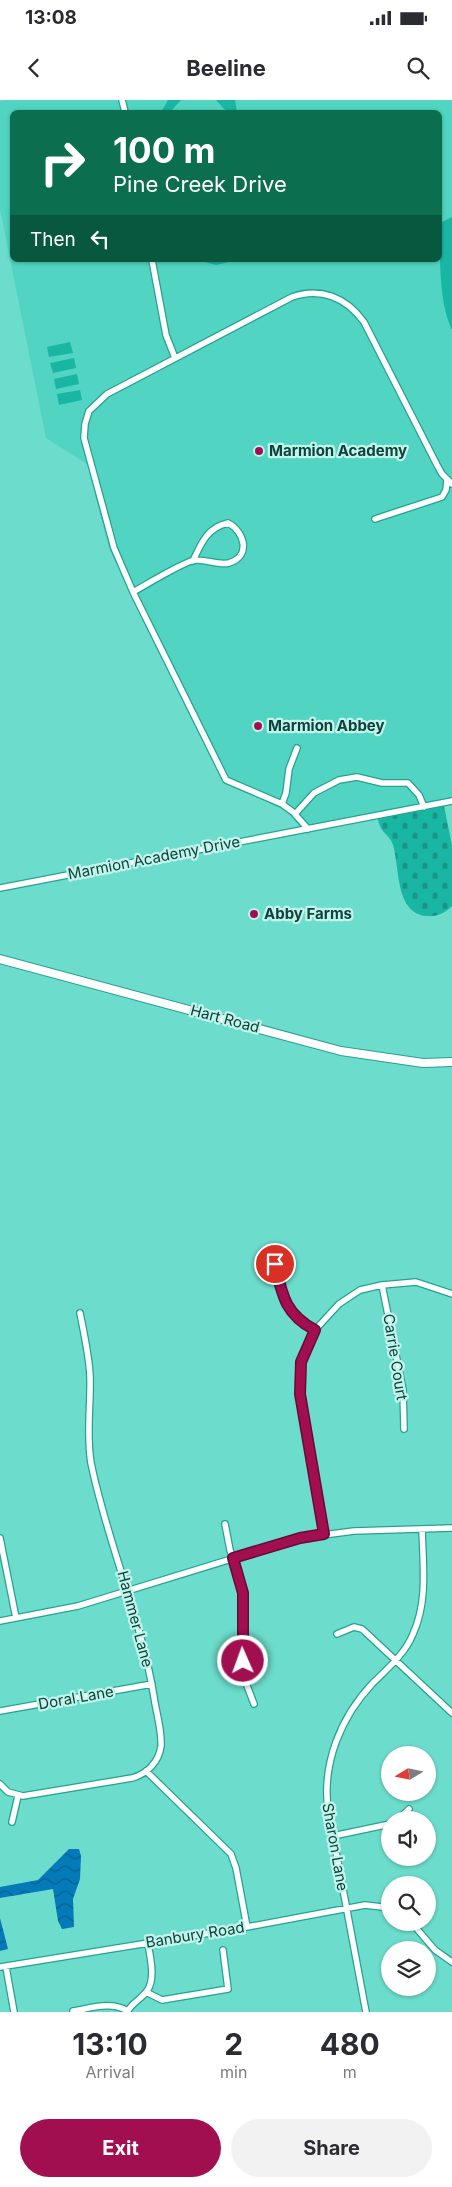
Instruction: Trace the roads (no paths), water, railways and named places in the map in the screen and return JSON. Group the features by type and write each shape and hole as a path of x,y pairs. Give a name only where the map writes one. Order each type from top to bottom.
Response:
{"street":[{"path":"152,262 166,335 175,358"},
{"path":"308,829 282,804 226,780 133,592 114,548 86,446 85,424 93,406 107,394 292,298 308,293 325,294 334,296 351,307 364,322 438,465 450,482 442,497"},
{"path":"375,519 452,493"},
{"path":"133,592 193,560 201,543 217,525 228,522 236,527 240,533 244,549 238,558 219,564 193,560"},
{"path":"282,804 286,793 289,769 297,748"},
{"path":"294,814 314,793 338,780 357,777 382,783 408,784 419,794 424,807"},
{"name":"Marmion Academy Drive","path":"0,888 452,801"},
{"name":"Hart Road","path":"0,959 340,1051 423,1063 452,1062"},
{"path":"275,1264 283,1299 298,1321 315,1330"},
{"path":"324,1534 300,1394 301,1362 315,1330 339,1304 360,1290 382,1285 416,1282 452,1294"},
{"name":"Carrie Court","path":"382,1285 402,1390 404,1430"},
{"name":"Hammer Lane","path":"80,1312 90,1377 88,1418 91,1461 98,1494 142,1638 152,1684 160,1747 155,1762 146,1771"},
{"path":"225,1524 230,1550 243,1593 242,1642 244,1668 246,1683 254,1704"},
{"path":"0,1621 78,1606 129,1592 300,1538 324,1534 452,1528"},
{"name":"Sharon Lane","path":"366,2012 333,1836 326,1794 327,1779 340,1729 359,1698 396,1659 412,1637 422,1613 424,1588 422,1529"},
{"path":"0,1538 16,1618"},
{"path":"336,1634 354,1627 362,1629 452,1713"},
{"name":"Doral Lane","path":"0,1711 152,1684"},
{"path":"447,1708 452,1703"},
{"path":"0,1784 8,1792 18,1796 28,1796 132,1778 146,1771 231,1854 236,1868 247,1927"},
{"path":"12,1822 18,1796"},
{"path":"333,1836 381,1826"},
{"name":"Banbury Road","path":"3,1967 247,1927 365,1905 381,1907"},
{"path":"419,1931 435,1950 452,1962"},
{"path":"73,2011 117,2005 127,2012 146,1992 150,1982 152,1972 148,1943"},
{"path":"146,1992 162,2000 228,1989 223,1950"},
{"path":"3,1967 14,2012"}],"water":[{"path":"69,1849 79,1849 81,1856 80,1879 73,1899 74,1927 62,1929 58,1921 53,1889 0,1898 0,1887 38,1880"},
{"path":"0,1918 8,1949 0,1951"}],"place":[{"name":"Marmion Academy","path":"259,451"},
{"name":"Marmion Abbey","path":"258,726"},
{"name":"Abby Farms","path":"254,914"}]}
